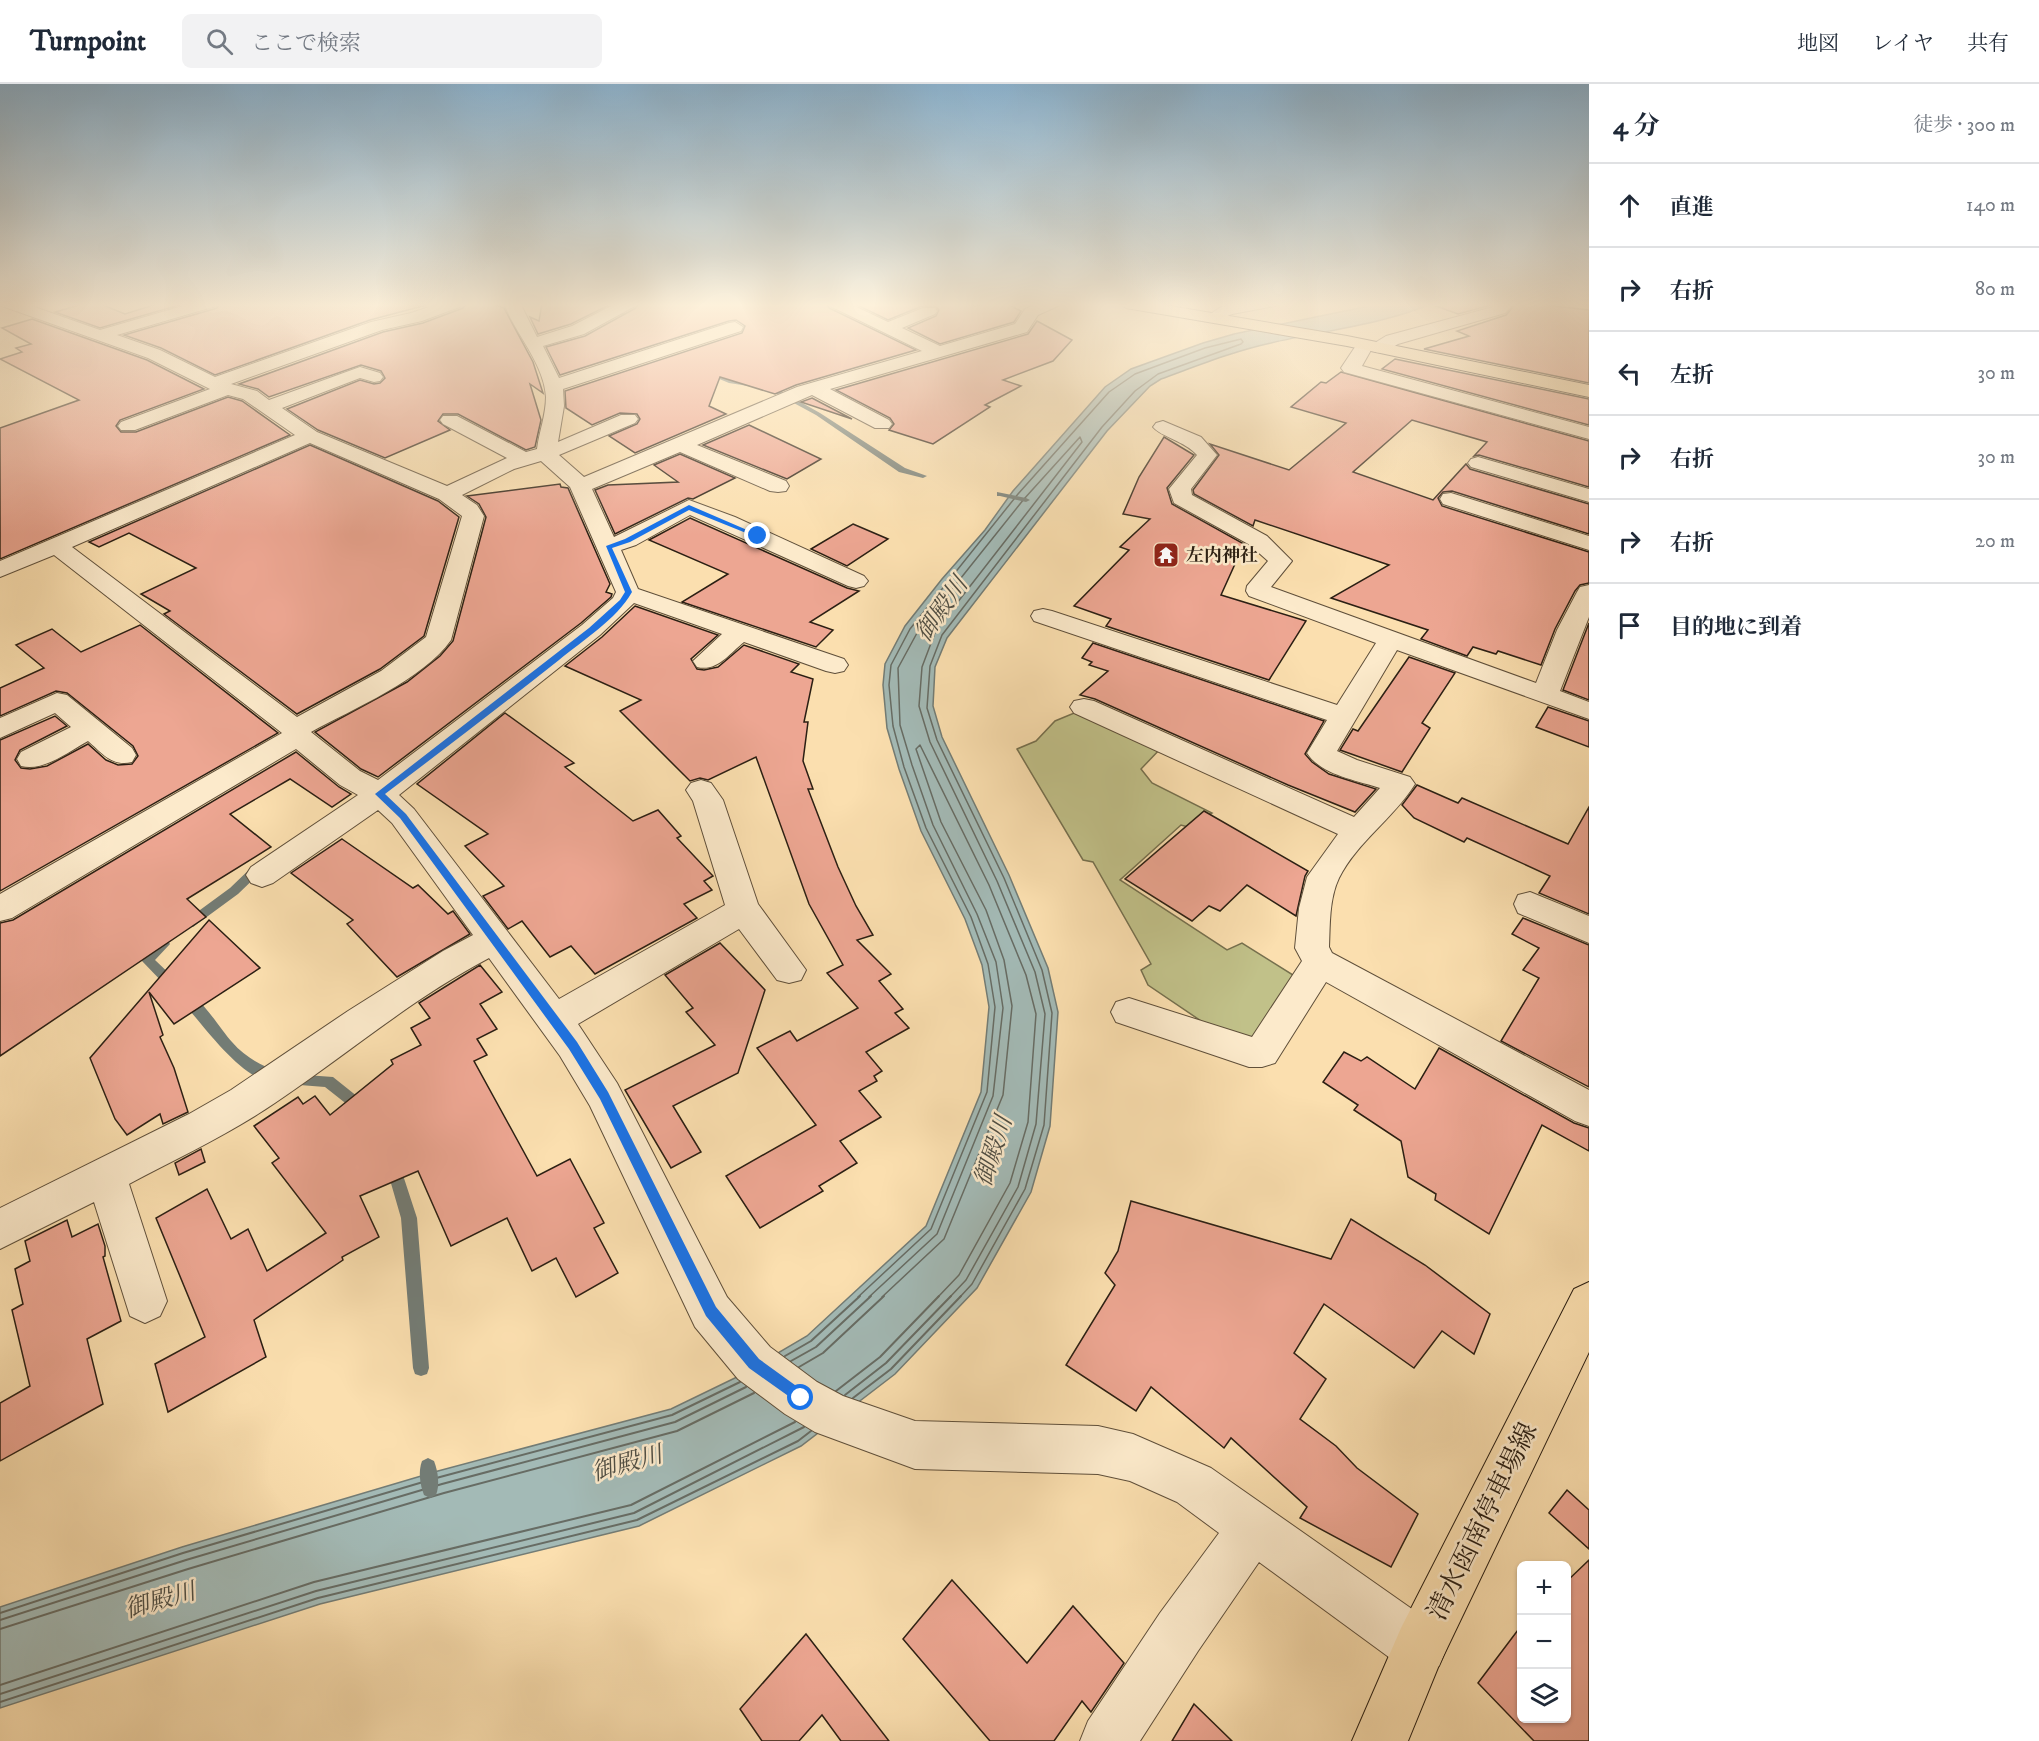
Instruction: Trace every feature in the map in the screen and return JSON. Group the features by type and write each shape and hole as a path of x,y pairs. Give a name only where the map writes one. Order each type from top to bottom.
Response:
{"main road":[{"path":"1537,380 1589,391"},
{"name":"清水函南停車場線","path":"1380,1741 1420,1647 1589,1304"}],"street":[{"path":"0,909 387,678 427,652 438,640 473,516 469,510 447,494 310,436 250,395 221,387 207,380"},
{"path":"128,426 238,380"},
{"path":"267,407 338,380"},
{"path":"535,455 554,415 553,386 551,380"},
{"path":"553,386 571,380"},
{"path":"580,486 680,446 782,399 840,380"},
{"path":"1395,380 1589,433"},
{"path":"813,388 882,424"},
{"path":"447,494 535,455 569,445 628,419"},
{"path":"262,875 380,794 591,630 622,602 628,593 626,584 575,479 550,460 450,420"},
{"path":"1163,427 1190,439 1207,455 1185,480 1180,489 1182,498 1243,530 1266,546 1280,561 1259,586 1258,591 1589,711"},
{"path":"0,570 310,436"},
{"path":"680,446 778,486"},
{"path":"1478,463 1589,496"},
{"path":"1451,499 1589,543"},
{"path":"608,547 628,540 689,507 856,581"},
{"path":"56,546 269,708 350,778 380,794 403,816 554,1020 604,1095 711,1311 754,1363 801,1398 832,1415 915,1445 1098,1450 1133,1458 1194,1485 1420,1647"},
{"path":"1545,694 1570,630 1589,592"},
{"path":"628,593 835,664"},
{"path":"1043,616 1343,716"},
{"path":"706,661 741,632"},
{"path":"1392,638 1321,753 1342,764 1400,784 1323,877 1319,888 1312,948 1320,962 1589,1109"},
{"path":"0,729 57,701 122,755"},
{"path":"1084,707 1359,831"},
{"path":"31,759 90,729"},
{"path":"701,790 708,801 744,910 789,970"},
{"path":"1530,904 1589,930"},
{"path":"554,1020 744,910"},
{"path":"0,1229 203,1126 281,1077 455,960 495,940"},
{"path":"1128,1012 1249,1052 1262,1052 1320,962"},
{"path":"106,1174 145,1301"},
{"path":"1108,1741 1179,1632 1253,1528"}],"green space":[{"path":"1079,711 1162,747 1141,769 1152,783 1212,813 1188,827 1181,825 1120,880 1227,950 1242,943 1301,980 1257,1043 1207,1025 1148,985 1141,970 1151,964 1093,862 1083,860 1017,749 1036,741 1055,721"}],"water":[{"name":"御殿川","path":"1115,380 1159,380 1150,386 1107,431 947,638 935,667 933,706 942,737 1009,875 1048,968 1058,1012 1050,1126 1031,1192 977,1288 895,1374 801,1446 639,1526 320,1604 0,1708 0,1607 182,1547 438,1471 671,1409 737,1377 807,1336 926,1226 981,1092 989,1007 982,965 965,919 921,831 899,769 887,728 883,685 885,664 905,626 942,579 985,530 1013,491 1105,387"}],"building":[{"path":"41,380 187,380 204,389 120,420 116,426 121,432 136,432 228,397 242,401 290,435 0,559 0,428 79,400"},
{"path":"249,380 317,380 269,397 258,389 239,384"},
{"path":"359,380 380,383 383,380 539,380 543,393 530,384 541,420 535,447 526,450 458,414 443,414 438,421 450,430 385,458 318,430 287,409"},
{"path":"598,380 719,380 709,406 726,414 635,453 609,436 637,424 640,419 637,414 620,413 592,425 566,408 565,391"},
{"path":"731,380 812,380 775,394"},
{"path":"869,380 1004,380 1021,386 985,405 990,407 933,444 889,430 894,424 890,418 836,390"},
{"path":"1330,380 1371,380 1589,441 1589,487 1479,455 1474,456 1487,442 1412,420 1353,472 1433,500 1466,464 1470,469 1589,504 1589,534 1452,491 1443,492 1438,498 1442,506 1589,552 1589,583 1580,585 1575,591 1555,629 1541,665 1498,651 1496,654 1473,647 1467,656 1421,639 1428,630 1331,598 1389,565 1255,520 1253,526 1194,494 1193,490 1219,455 1210,444 1289,470 1346,423 1291,407 1321,382 1326,383"},
{"path":"1424,380 1498,380 1589,399 1589,425"},
{"path":"812,398 852,419 801,402"},
{"path":"749,425 821,459 787,479 703,445"},
{"path":"1164,437 1194,455 1167,488 1172,504 1244,544 1221,595 1306,621 1269,680 1106,626 1111,619 1074,606 1129,550 1120,547 1150,519 1123,514 1139,477"},
{"path":"310,445 438,501 459,517 424,636 380,669 297,714 164,614 170,611 141,594 196,568 129,533 99,547 89,542"},
{"path":"680,454 735,478 615,534 595,490 608,485 678,482 654,465"},
{"path":"560,484 561,487 568,488 610,584 606,592 612,594 611,597 581,623 378,777 361,769 315,732 407,682 440,656 453,641 486,517 479,504 467,496"},
{"path":"690,518 847,588 859,591 810,622 833,630 816,647 682,602 728,574 649,540"},
{"path":"853,524 888,539 847,566 811,549"},
{"path":"635,606 718,635 691,659 697,669 718,667 744,645 799,664 791,672 813,679 804,722 808,722 803,761 813,789 808,789 838,867 856,906 873,935 857,940 891,974 879,981 903,1009 895,1013 909,1028 866,1052 882,1071 874,1076 877,1081 859,1091 881,1117 840,1141 857,1163 819,1186 823,1191 760,1228 726,1176 816,1125 757,1048 790,1031 797,1041 858,1008 827,973 843,965 809,904 756,757 708,780 700,778 690,781 620,711 641,700 565,666 602,637"},
{"path":"1589,623 1589,700 1563,690"},
{"path":"140,625 278,733 0,891 0,740 55,716 67,726 20,750 15,760 21,768 47,766 88,744 106,760 118,765 132,764 138,756 133,746 67,693 56,691 0,716 0,688 44,668 16,645 52,629 81,652"},
{"path":"1093,643 1324,721 1305,754 1329,774 1376,789 1355,812 1288,785 1095,699 1080,695 1108,671 1089,665 1092,662 1082,658"},
{"path":"1409,657 1455,673 1422,723 1430,728 1402,772 1340,750 1353,729 1358,731"},
{"path":"1548,707 1589,721 1589,747 1536,727"},
{"path":"505,713 574,763 565,767 633,821 658,810 681,836 677,838 713,876 704,881 712,890 684,904 697,918 595,974 571,946 550,957 522,921 508,929 483,896 504,886 465,846 488,834 417,784"},
{"path":"296,752 351,794 332,807 290,779 230,814 271,847 187,899 206,917 0,1056 0,923 13,920"},
{"path":"1417,785 1458,803 1462,798 1568,844 1589,807 1589,914 1539,893 1550,876 1467,838 1464,842 1414,818 1402,805"},
{"path":"1204,811 1308,871 1296,916 1247,885 1220,911 1209,906 1192,921 1125,879"},
{"path":"342,839 413,888 418,885 448,914 453,911 470,934 397,977 347,924 353,920 291,873"},
{"path":"1523,918 1589,945 1589,1087 1501,1041 1539,978 1523,970 1539,948 1512,934"},
{"path":"209,920 260,968 174,1024 149,992 163,1035 160,1037 174,1068 188,1112 163,1124 160,1114 127,1135 115,1119 90,1058"},
{"path":"720,943 765,990 738,1073 673,1106 701,1152 671,1168 625,1090 715,1045 686,1012 693,1008 665,975"},
{"path":"480,965 502,992 480,1004 497,1029 477,1039 487,1055 474,1061 537,1176 570,1159 604,1223 594,1228 618,1273 576,1297 556,1258 532,1271 507,1218 451,1246 418,1171 360,1196 379,1237 342,1257 343,1260 254,1320 266,1357 168,1412 155,1364 205,1337 156,1218 207,1189 231,1239 248,1229 267,1271 326,1233 272,1163 279,1158 254,1126 298,1097 303,1104 315,1096 330,1115 393,1064 391,1060 421,1045 411,1028 430,1018 419,1003"},
{"path":"1439,1048 1574,1123 1589,1128 1589,1151 1542,1125 1489,1234 1435,1200 1436,1194 1408,1177 1401,1141 1354,1110 1358,1105 1323,1082 1344,1052 1361,1061 1367,1057 1415,1089"},
{"path":"201,1149 205,1162 179,1175 175,1163"},
{"path":"1131,1201 1331,1259 1351,1219 1425,1265 1490,1314 1474,1354 1442,1331 1414,1368 1324,1304 1294,1353 1326,1379 1300,1419 1336,1446 1357,1468 1418,1514 1391,1567 1300,1518 1307,1507 1231,1438 1224,1448 1151,1387 1136,1411 1066,1365 1115,1285 1105,1273 1118,1251"},
{"path":"67,1220 72,1237 98,1224 105,1246 103,1257 121,1321 87,1339 103,1404 0,1461 0,1403 30,1386 12,1310 23,1304 15,1269 30,1261 25,1241"},
{"path":"1567,1490 1589,1510 1589,1549 1549,1513"},
{"path":"1589,1560 1589,1741 1534,1741 1478,1683 1517,1631 1517,1723 1571,1723 1571,1577"},
{"path":"952,1580 1027,1663 1073,1606 1124,1663 1091,1712 1082,1701 1054,1741 990,1741 903,1639"},
{"path":"806,1634 889,1741 841,1741 822,1715 799,1741 762,1741 740,1709"},
{"path":"1194,1704 1232,1741 1172,1741"}],"waterway":[{"path":"727,380 770,387 818,414 902,470 923,476"},
{"path":"1000,494 1026,500"},
{"path":"189,924 234,891 259,867"},
{"path":"164,944 150,955 148,961 172,984"},
{"path":"187,998 236,1055 259,1071 274,1076"},
{"path":"292,1080 328,1081 363,1109"},
{"path":"393,1166 409,1218 421,1368"},
{"path":"428,1467 430,1489"}],"place":[{"name":"左内神社","path":"1166,555"}],"route":[{"path":"758,536 689,507 628,540 608,547 626,584 628,592 622,602 591,630 512,693 380,794 403,816 573,1046 604,1095 711,1311 754,1363 801,1398"}]}
